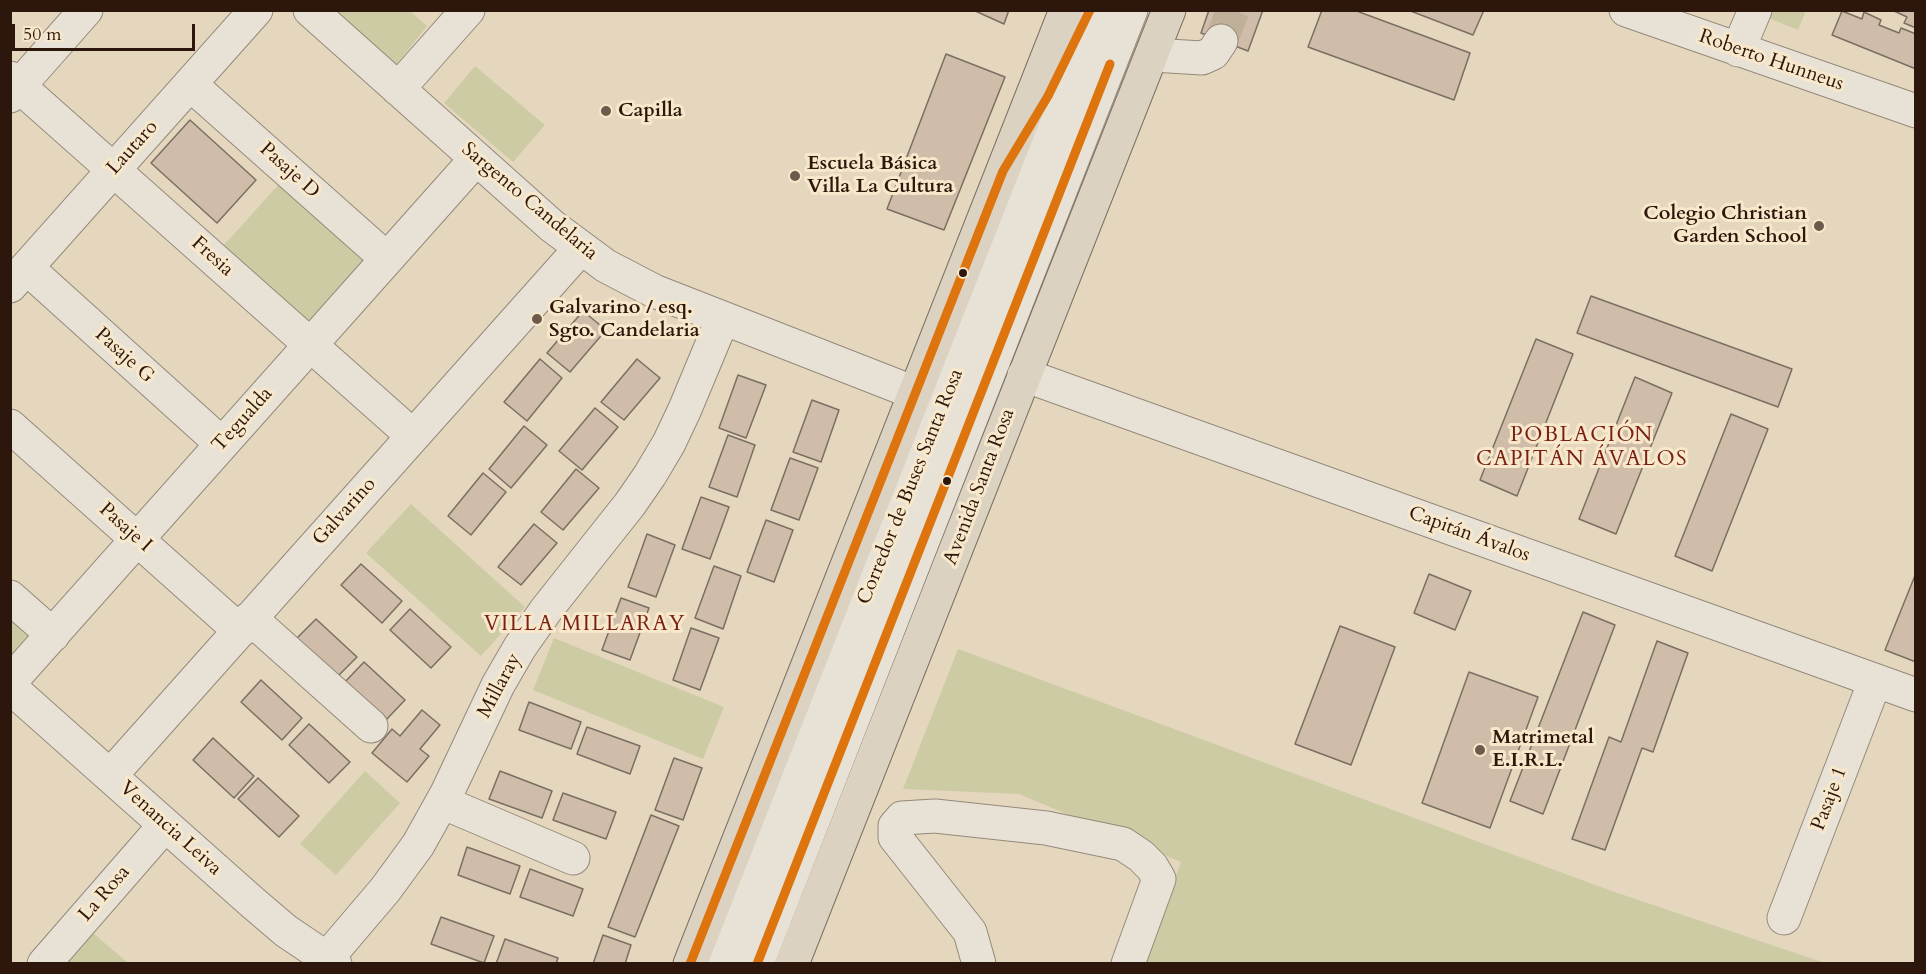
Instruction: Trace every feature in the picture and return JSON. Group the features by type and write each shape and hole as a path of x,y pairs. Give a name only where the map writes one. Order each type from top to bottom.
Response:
{"main road":[{"path":"690,963 1066,10"},
{"name":"Avenida Santa Rosa","path":"792,963 1169,10"}],"street":[{"path":"13,87 86,10"},
{"name":"Lautaro","path":"19,277 256,10"},
{"name":"Sargento Candelaria","path":"310,10 580,249 628,279 915,393"},
{"path":"398,89 468,10"},
{"path":"1003,171 1048,96 1090,10"},
{"name":"Corredor de Buses Santa Rosa","path":"724,963 1098,10"},
{"name":"Corredor de Buses Santa Rosa","path":"757,963 1131,10"},
{"name":"Roberto Hunneus","path":"1626,10 1916,111"},
{"path":"1738,50 1755,10"},
{"path":"1152,55 1202,58 1213,53 1221,41"},
{"name":"Pasaje D","path":"190,84 387,259"},
{"name":"Fresia","path":"13,87 114,170 413,436"},
{"name":"Tegualda","path":"10,682 476,159"},
{"name":"Galvarino","path":"110,776 580,249"},
{"name":"Pasaje G","path":"19,277 222,444"},
{"name":"Millaray","path":"327,961 402,868 423,837 498,685 520,646 546,609 630,504 669,443 723,318"},
{"name":"Capitán Ávalos","path":"1024,375 1916,695"},
{"name":"Pasaje I","path":"10,426 137,539 371,726"},
{"path":"10,597 53,634"},
{"name":"Pasaje 1","path":"1784,918 1875,681"},
{"name":"Venancia Leiva","path":"10,687 286,931 327,961"},
{"path":"442,802 573,858"},
{"path":"853,809 895,826"},
{"path":"979,963 969,932 895,837 895,826 902,818 935,816 1046,828 1124,844 1142,856 1159,879 1128,963"},
{"name":"La Rosa","path":"44,963 165,825"}],"green space":[{"path":"333,11 410,11 427,26 396,65"},
{"path":"1769,11 1806,11 1798,30 1766,17"},
{"path":"475,66 545,125 513,162 444,103"},
{"path":"281,182 368,260 311,323 224,245"},
{"path":"411,504 525,607 481,656 366,553"},
{"path":"11,606 41,633 11,658"},
{"path":"554,638 724,707 703,759 533,690"},
{"path":"958,649 1606,889 1825,963 1145,963 1181,862 1019,794 903,789"},
{"path":"365,771 400,803 336,875 300,844"},
{"path":"87,928 128,963 55,964"}],"building":[{"path":"973,10 1009,10 1004,24"},
{"path":"1209,10 1263,10 1248,51 1201,33"},
{"path":"1322,10 1354,10 1470,53 1454,100 1308,47"},
{"path":"1408,10 1484,10 1473,35"},
{"path":"1892,10 1916,10 1916,28 1904,23 1907,17"},
{"path":"1842,11 1862,19 1864,12 1881,20 1879,25 1899,33 1901,28 1916,34 1916,69 1832,35"},
{"path":"946,54 1005,77 944,230 887,209"},
{"path":"190,120 256,180 217,223 151,163"},
{"path":"1591,296 1792,369 1778,407 1577,333"},
{"path":"583,311 606,330 570,372 547,353"},
{"path":"1536,339 1573,354 1517,496 1480,480"},
{"path":"540,359 562,378 527,421 504,402"},
{"path":"637,359 660,378 624,420 601,402"},
{"path":"738,375 766,385 746,438 719,428"},
{"path":"1635,377 1672,393 1616,534 1579,519"},
{"path":"812,400 839,410 821,462 793,452"},
{"path":"595,408 618,427 582,470 559,451"},
{"path":"1731,414 1768,429 1712,571 1675,556"},
{"path":"524,426 547,445 511,488 489,469"},
{"path":"728,435 755,445 737,497 709,487"},
{"path":"790,458 818,468 799,520 771,510"},
{"path":"576,469 599,488 563,530 541,512"},
{"path":"483,473 506,492 471,535 448,516"},
{"path":"701,497 729,507 710,559 682,549"},
{"path":"766,520 793,530 774,582 747,572"},
{"path":"534,524 557,543 521,585 498,567"},
{"path":"647,534 675,545 656,597 628,587"},
{"path":"361,564 402,601 382,623 341,585"},
{"path":"714,566 741,576 723,629 695,618"},
{"path":"1916,573 1916,662 1885,650"},
{"path":"1429,574 1471,591 1455,630 1414,613"},
{"path":"621,598 649,608 630,660 602,650"},
{"path":"410,609 451,647 431,668 390,630"},
{"path":"1583,612 1615,625 1543,814 1510,801"},
{"path":"316,619 357,657 336,678 295,640"},
{"path":"1340,626 1395,647 1351,765 1295,744"},
{"path":"691,628 719,638 700,690 673,680"},
{"path":"1657,641 1688,653 1653,752 1642,748 1605,850 1572,839 1609,737 1621,742"},
{"path":"364,662 405,700 385,721 344,683"},
{"name":"Matrimetal E.I.R.L.","path":"1469,672 1538,697 1490,828 1422,803"},
{"path":"261,680 302,718 282,740 241,702"},
{"path":"529,702 581,722 571,749 519,730"},
{"path":"422,710 440,725 420,749 429,756 407,782 372,753 392,729 400,736"},
{"path":"309,724 350,762 329,783 289,745"},
{"path":"587,727 640,746 630,774 577,754"},
{"path":"213,738 254,776 234,798 193,760"},
{"path":"674,758 702,768 683,820 655,810"},
{"path":"500,771 552,791 542,818 489,799"},
{"path":"258,778 299,816 279,837 238,799"},
{"path":"563,793 616,812 606,839 553,820"},
{"path":"651,815 679,826 635,937 608,927"},
{"path":"467,847 520,866 510,894 458,875"},
{"path":"530,869 583,889 573,916 520,897"},
{"path":"441,917 494,936 484,963 431,944"},
{"path":"603,935 631,945 625,964 593,964"},
{"path":"505,939 558,958 556,964 496,964"}],"tunnel":[{"path":"1221,41 1233,10"}],"transit line":[{"path":"690,964 1003,171 1048,96 1090,10"},
{"path":"757,964 1110,64"}],"place":[{"name":"Capilla","path":"606,111"},
{"name":"Escuela Básica Villa La Cultura","path":"795,176"},
{"name":"Colegio Christian Garden School","path":"1819,226"},
{"name":"Galvarino / esq. Sgto. Candelaria","path":"537,319"},
{"name":"Matrimetal E.I.R.L.","path":"1480,750"}],"district":[{"name":"POBLACIÓN CAPITÁN ÁVALOS","path":"1582,448"},
{"name":"VILLA MILLARAY","path":"585,625"}]}
